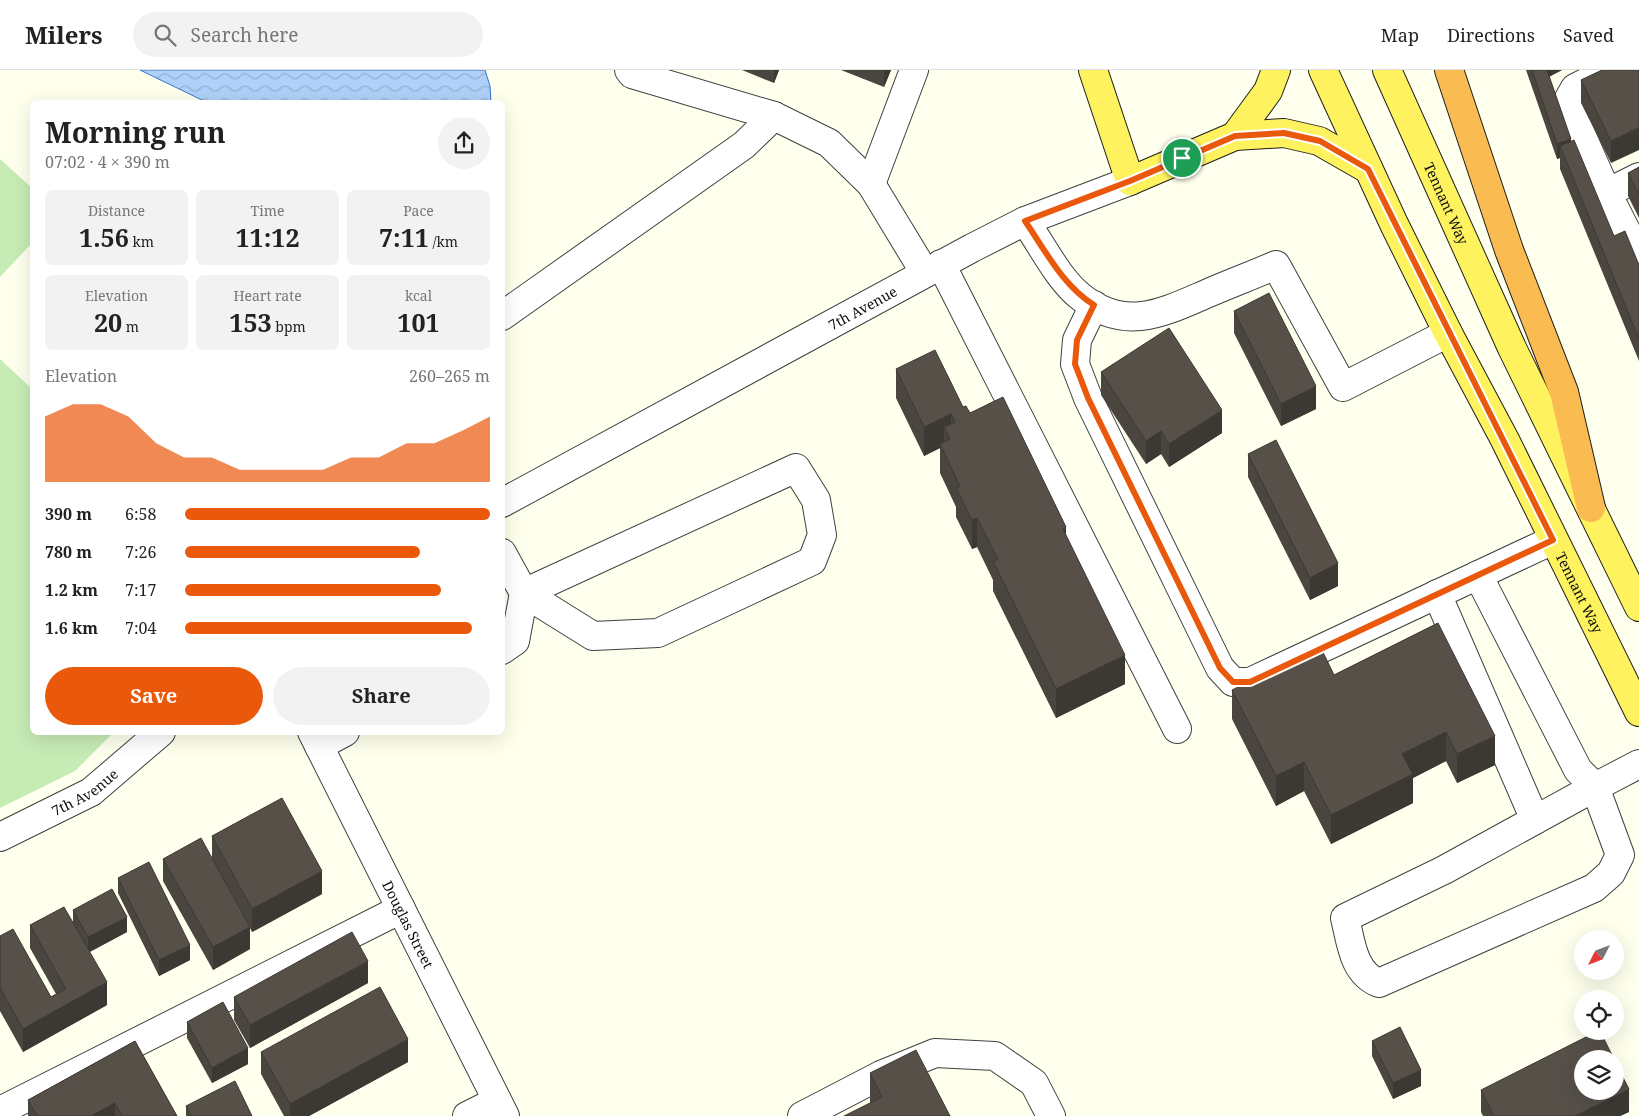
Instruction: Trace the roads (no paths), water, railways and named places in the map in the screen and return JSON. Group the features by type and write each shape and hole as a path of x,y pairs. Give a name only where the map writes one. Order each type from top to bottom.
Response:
{"highway":[{"path":"1449,70 1509,250 1564,392 1591,508"}],"main road":[{"path":"1093,70 1130,181"},
{"path":"1235,136 1268,91 1276,70"},
{"name":"Tennant Way","path":"1323,70 1368,169 1448,334 1505,440 1639,712"},
{"name":"Tennant Way","path":"1387,70 1512,348 1639,607"},
{"path":"1235,136 1284,133 1320,141 1368,169"},
{"name":"7th Avenue","path":"1130,181 1235,136"}],"street":[{"path":"871,184 914,70"},
{"path":"1611,70 1575,88 1567,102 1607,193 1639,256"},
{"path":"631,72 774,116 829,143 871,184 933,269 1177,729"},
{"path":"505,314 744,145 774,116"},
{"path":"1607,193 1639,177"},
{"name":"7th Avenue","path":"505,501 1025,221 1130,181"},
{"path":"1025,221 1063,276 1081,297 1105,311 1132,317 1159,314 1276,265 1343,387 1448,334"},
{"path":"1094,305 1077,340 1075,364 1088,398 1220,668 1233,682 1250,682 1553,540"},
{"path":"505,558 524,593 593,636 658,633 812,560 822,535 816,500 796,468 524,593"},
{"path":"1478,576 1578,770 1595,787 1620,855 1611,873 1594,888 1379,983 1361,971 1353,954 1345,918 1426,879 1595,787 1639,764"},
{"path":"505,648 515,641 524,593"},
{"path":"1437,594 1535,820"},
{"name":"7th Avenue","path":"0,837 91,792 158,735"},
{"path":"315,739 332,735"},
{"name":"Douglas Street","path":"315,739 501,1108"},
{"path":"1327,906 1418,864 1426,879"},
{"path":"0,1111 401,909"},
{"path":"802,1116 881,1075 935,1053 995,1056 1034,1083 1051,1116"},
{"path":"467,1116 501,1108"}],"water":[{"path":"140,70 485,70 490,86 491,100 202,100"}]}
